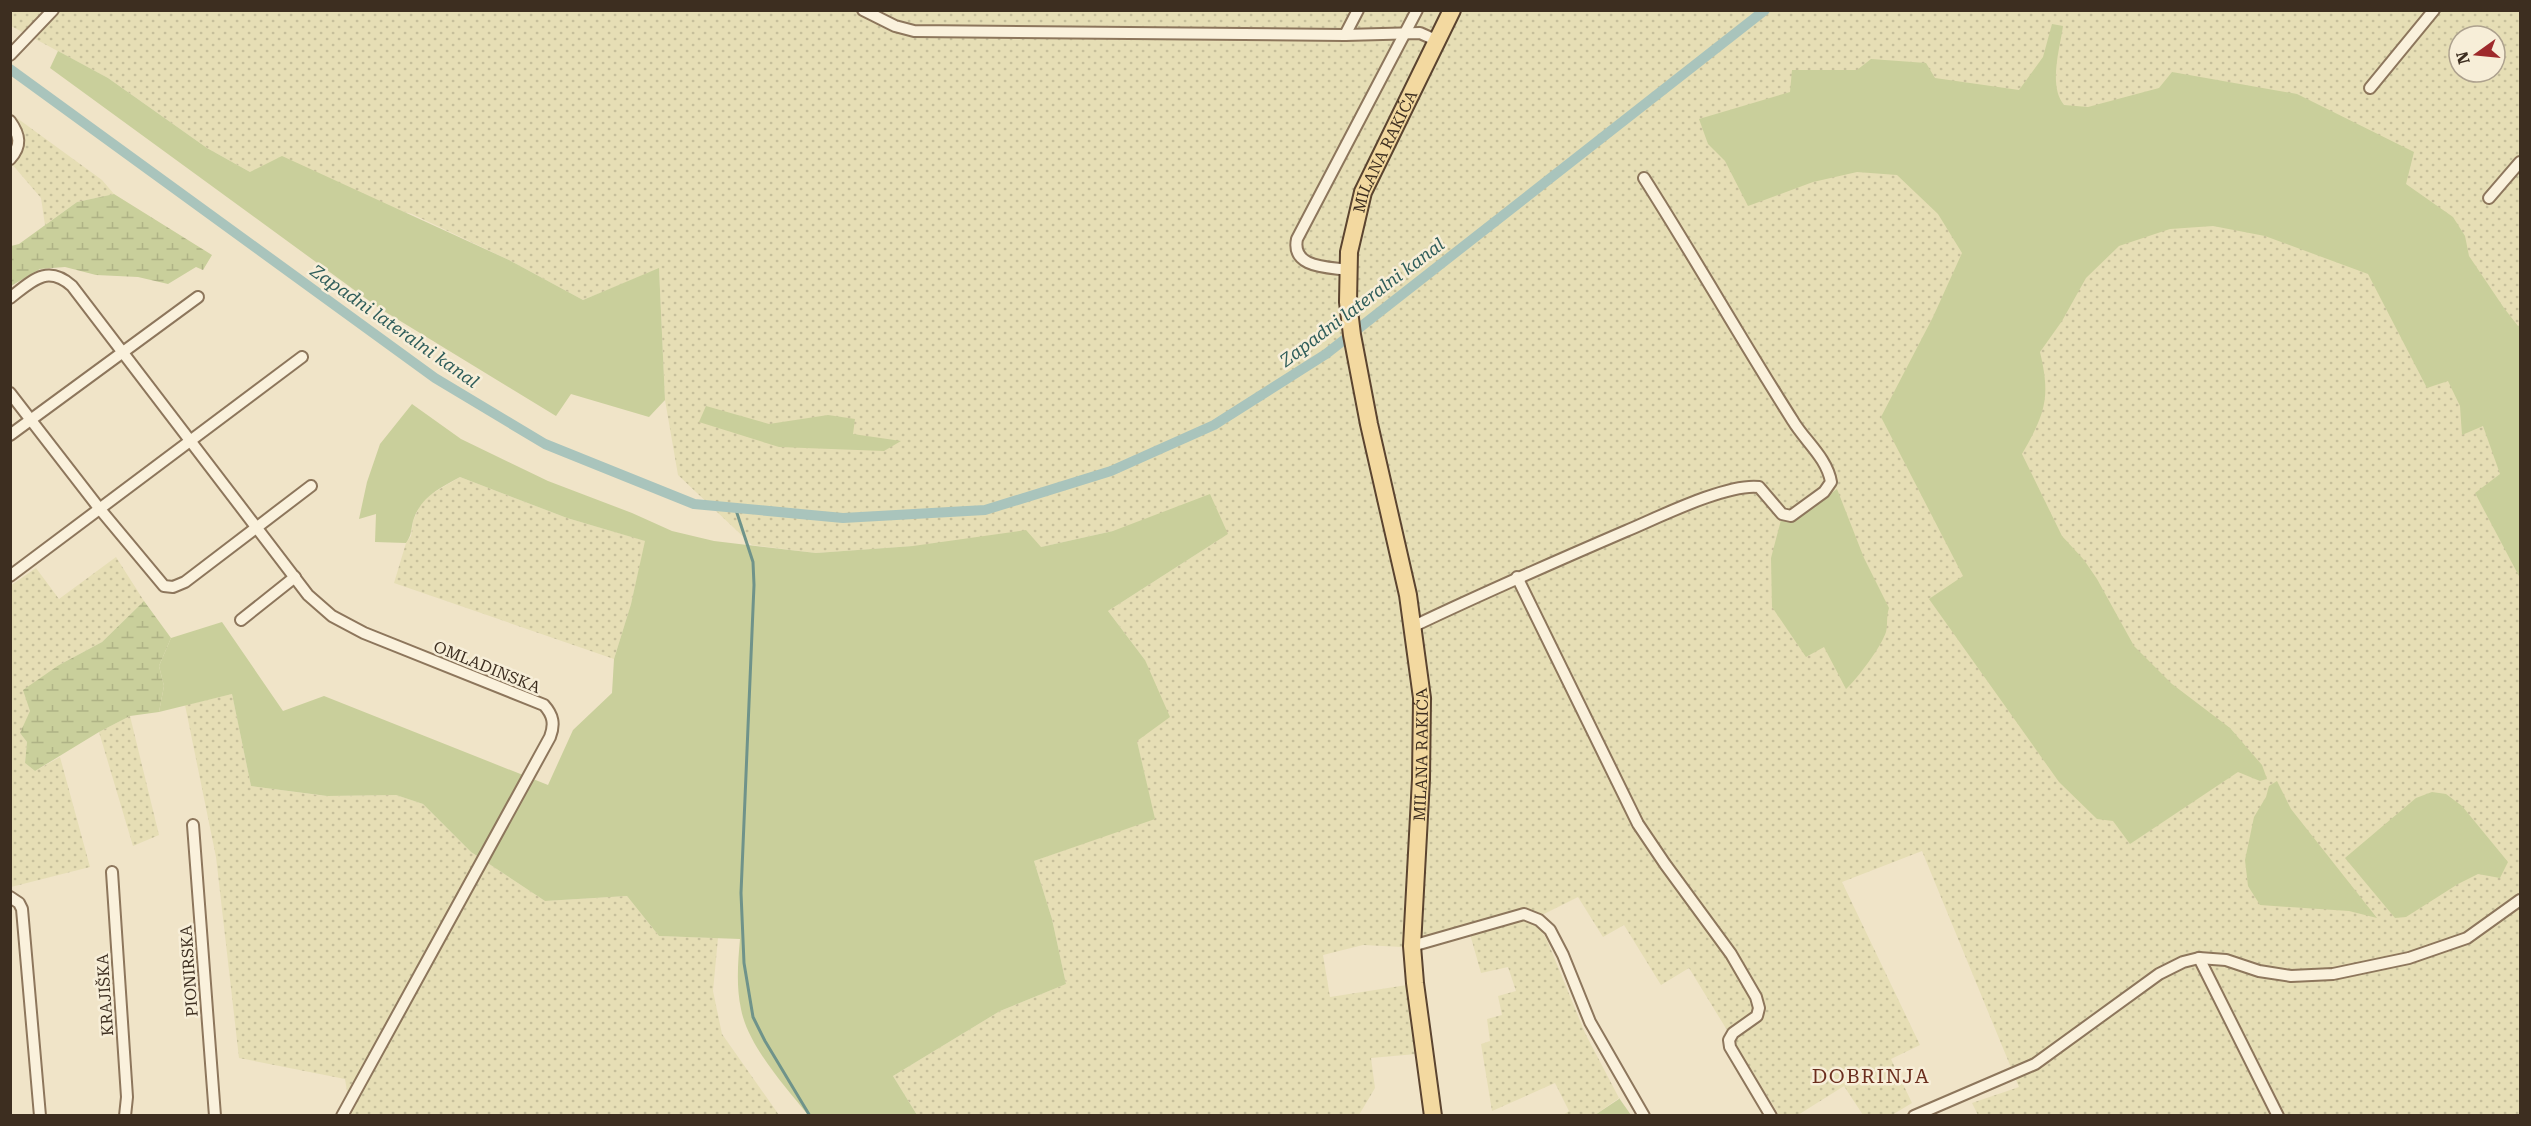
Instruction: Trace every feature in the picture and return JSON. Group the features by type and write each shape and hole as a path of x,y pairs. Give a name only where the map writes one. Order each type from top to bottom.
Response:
{"main road":[{"name":"MILANA RAKIĆA","path":"1433,1116 1416,993 1413,946 1422,698 1408,596 1356,361 1348,302 1347,270 1356,214 1363,192 1452,10"}],"street":[{"path":"12,54 53,10"},
{"path":"863,10 895,26 914,30 1345,35 1420,33 1438,41"},
{"path":"1345,35 1358,10"},
{"path":"1347,270 1314,265 1304,261 1298,255 1297,239 1416,10"},
{"path":"2370,88 2434,10"},
{"path":"10,121 17,131 20,143 10,159"},
{"path":"2489,198 2520,162"},
{"path":"1412,627 1517,577 1680,508 1747,486 1759,487 1782,514 1791,516 1824,492 1831,482 1824,463 1794,423 1708,279 1644,178"},
{"name":"OMLADINSKA","path":"10,298 43,276 50,274 65,279 124,351 295,577 320,606 348,625 544,705 550,712 553,722 550,737 342,1116"},
{"path":"10,435 198,297"},
{"path":"10,576 302,357"},
{"path":"10,393 159,583 168,587 185,582 311,486"},
{"path":"241,620 295,577"},
{"path":"1517,577 1638,824 1731,954 1756,997 1759,1008 1757,1016 1732,1033 1729,1040 1730,1047 1771,1116"},
{"name":"PIONIRSKA","path":"193,825 215,1116"},
{"name":"KRAJIŠKA","path":"112,872 127,1097 125,1116"},
{"path":"10,897 19,903 22,909 40,1116"},
{"path":"1914,1116 2035,1064 2170,967 2199,958 2226,960 2259,971 2290,976 2333,974 2409,958 2467,938 2520,900"},
{"path":"1413,946 1524,914 1539,920 1550,930 1563,955 1590,1022 1644,1116"},
{"path":"2199,958 2278,1116"}],"shaded area":[{"path":"10,11 2520,11 2520,1115 1978,1115 1972,1103 2019,1087 1922,851 1842,882 1920,1045 1891,1059 1912,1103 1892,1115 1863,1115 1844,1086 1798,1115 1779,1115 1689,968 1661,985 1624,925 1603,937 1578,897 1542,915 1529,909 1523,910 1402,947 1363,945 1323,955 1330,997 1407,985 1416,1054 1371,1058 1375,1088 1359,1115 917,1115 893,1076 1000,1011 1066,984 1052,919 1034,861 1154,818 1137,741 1145,660 1108,611 1228,534 1113,531 1041,547 913,546 816,553 752,545 678,475 665,400 659,269 583,300 509,260 412,214 250,172 207,148 108,78 11,26"},
{"path":"10,113 102,180 114,194 77,202 45,225 41,198 11,163"},
{"path":"460,477 567,518 646,541 631,604 614,659 394,583 406,543 411,536 413,521 423,499"},
{"path":"116,557 144,601 102,642 59,665 20,733 27,742 25,763 35,771 60,757 90,867 11,887 10,586 36,568 59,599"},
{"path":"232,694 251,786 326,796 396,795 423,804 471,852 545,901 627,896 659,936 718,938 713,991 722,1034 779,1115 351,1115 345,1079 239,1058 216,857 185,705"},
{"path":"130,716 159,835 133,846 99,732"},
{"path":"1517,921 1528,921 1533,924 1540,929 1547,940 1585,1033 1619,1098 1595,1115 1563,1115 1569,1111 1555,1083 1492,1111 1481,1044 1490,1041 1487,1019 1502,1015 1498,996 1516,991 1508,967 1481,973 1470,934"}],"green space":[{"path":"2052,24 2063,26 2056,77 2059,97 2064,105 2088,107 2159,88 2172,72 2297,94 2414,152 2406,184 2453,217 2465,236 2469,256 2504,308 2518,326 2520,325 2520,578 2475,493 2500,474 2483,426 2462,435 2460,406 2448,381 2427,388 2368,274 2265,236 2213,226 2170,229 2119,246 2086,278 2062,321 2040,352 2045,382 2044,405 2036,428 2022,454 2062,536 2084,560 2097,579 2134,646 2172,684 2230,728 2262,765 2267,779 2260,781 2238,772 2130,844 2113,821 2097,819 2059,782 1929,599 1963,576 1881,417 1933,317 1962,253 1938,214 1897,175 1857,172 1813,182 1748,206 1725,161 1708,144 1699,119 1790,92 1792,70 1857,70 1871,59 1926,63 1935,78 2019,90 2043,57"},
{"path":"58,51 108,78 207,148 250,172 282,156 509,260 583,300 659,268 665,400 649,417 571,394 556,416 379,308 50,68"},
{"path":"114,194 212,255 203,270 196,267 168,284 138,277 96,275 65,267 40,269 11,286 11,246 19,244 77,202"},
{"path":"412,404 461,439 548,481 672,531 714,541 816,553 913,546 1026,530 1041,547 1113,531 1210,494 1228,534 1108,611 1145,660 1170,717 1137,741 1155,819 1034,861 1052,919 1066,984 1000,1011 893,1076 917,1115 808,1115 768,1065 745,1023 738,992 740,939 659,936 627,896 545,901 471,852 423,804 396,795 327,796 251,786 232,694 159,712 164,686 159,666 171,638 222,622 283,711 324,696 548,785 573,730 612,693 614,659 631,604 645,541 567,518 460,477 432,494 421,505 416,512 406,543 375,542 376,514 359,519 367,482 380,444"},
{"path":"706,406 769,424 828,415 855,419 853,434 901,441 884,451 779,447 699,422"},
{"path":"1837,489 1864,558 1889,608 1887,629 1879,646 1857,678 1846,689 1824,647 1806,657 1772,607 1771,558 1781,520 1793,522"},
{"path":"144,601 171,638 159,666 164,686 159,712 130,716 35,771 25,763 27,742 20,733 30,711 23,690 59,665 102,642"},
{"path":"2277,781 2291,809 2377,918 2349,911 2260,905 2248,886 2245,860 2254,817 2266,797 2269,786"},
{"path":"2432,792 2446,794 2462,806 2508,862 2500,878 2478,874 2406,917 2395,918 2345,858 2416,798"},
{"path":"1619,1099 1631,1115 1595,1115"}],"waterway":[{"name":"Zapadni lateralni kanal","path":"10,69 435,378 545,444 694,504 843,518 985,510 1111,471 1214,425 1326,354 1765,10"},
{"path":"735,507 753,562 754,585 741,893 744,963 753,1017 810,1116"}],"district":[{"name":"DOBRINJA","path":"1871,1076"}]}
